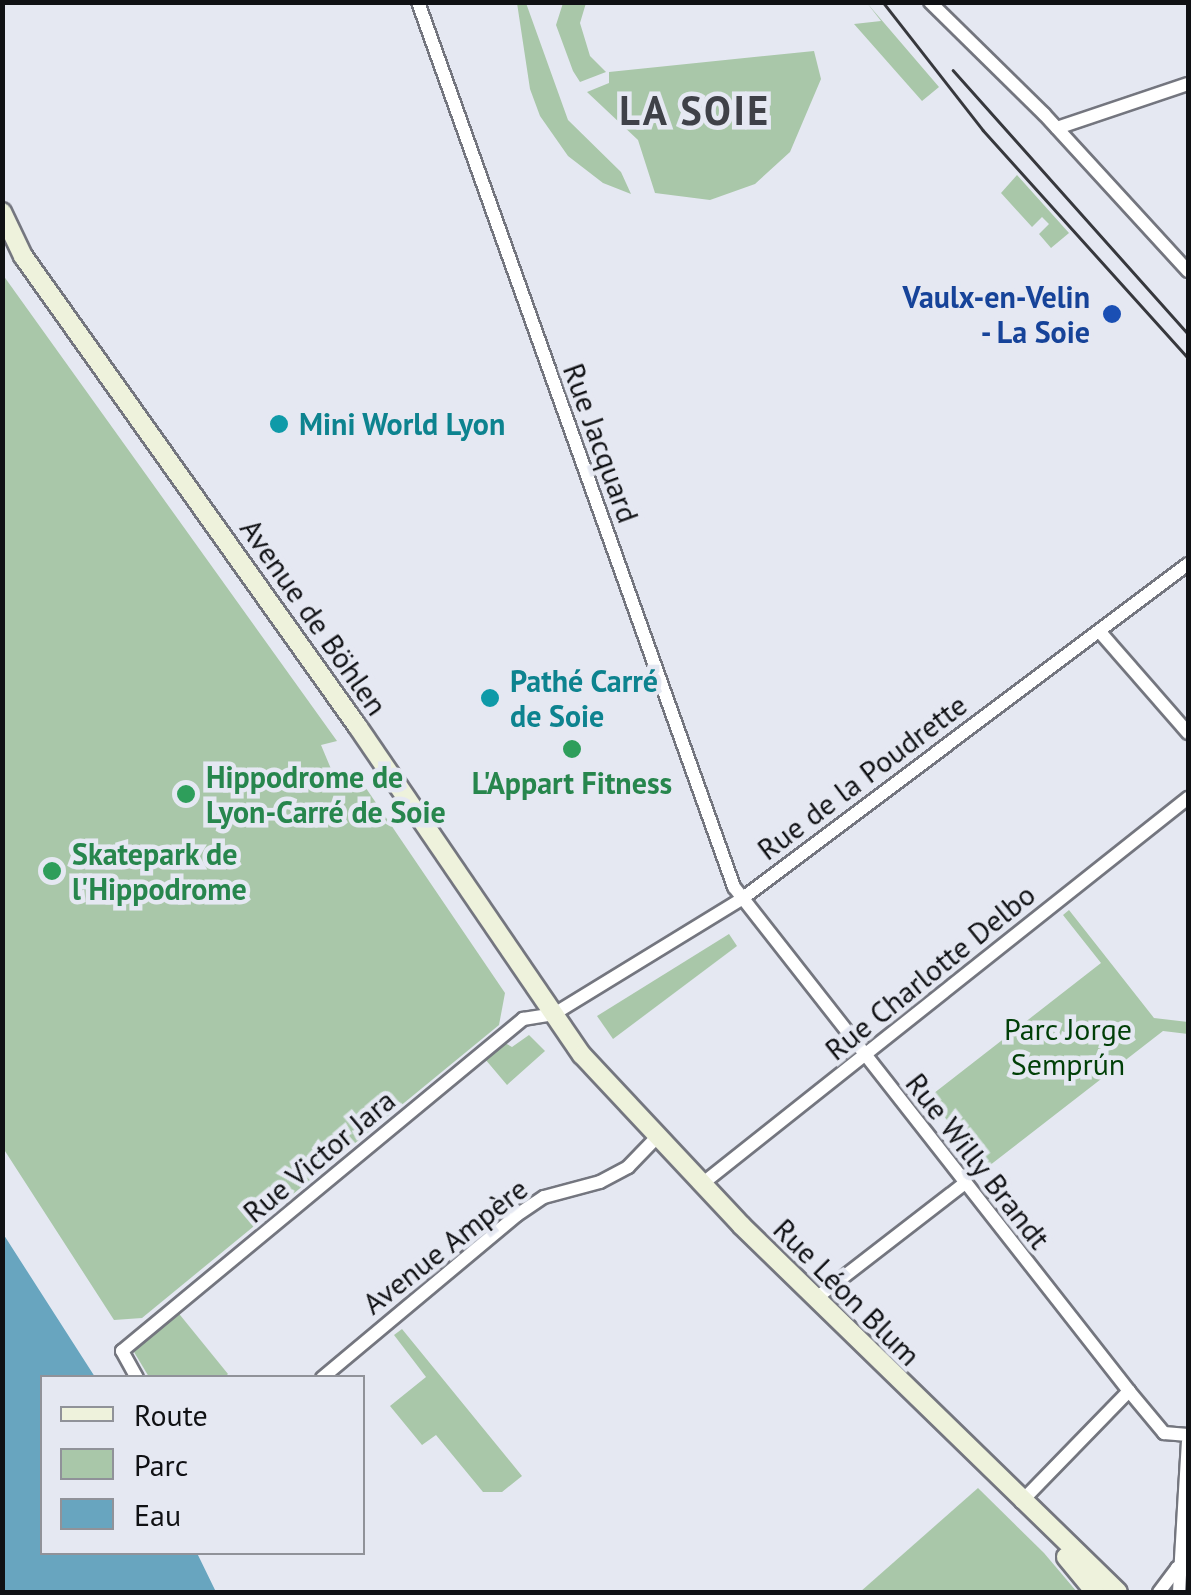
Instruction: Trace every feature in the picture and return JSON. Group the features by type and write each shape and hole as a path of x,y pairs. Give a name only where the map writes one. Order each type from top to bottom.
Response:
{"main road":[{"name":"Avenue de Böhlen","path":"2,212 23,256 349,714 554,1014"},
{"name":"Avenue de Böhlen","path":"2,238 23,256"},
{"name":"Rue Léon Blum","path":"554,1014 600,1077 656,1138 1021,1502 1118,1592"},
{"path":"1021,1502 1095,1592"}],"street":[{"name":"Rue Jacquard","path":"418,2 726,870 742,898"},
{"path":"932,3 1058,128 1188,271"},
{"path":"1058,128 1188,84"},
{"name":"Rue de la Poudrette","path":"554,1014 742,898 1188,564"},
{"path":"1100,632 1188,733"},
{"name":"Rue Charlotte Delbo","path":"702,1184 1188,798"},
{"name":"Rue Willy Brandt","path":"742,898 1130,1391 1164,1432 1188,1438"},
{"name":"Rue Victor Jara","path":"135,1375 122,1351 523,1020 554,1014"},
{"name":"Avenue Ampère","path":"326,1375 518,1214 544,1197 600,1182 628,1166 656,1138"},
{"path":"815,1299 964,1184"},
{"path":"1021,1502 1130,1391"},
{"path":"1179,1592 1188,1438"},
{"path":"1159,1592 1183,1566"}],"green space":[{"path":"517,3 526,3 568,120 621,172 631,194 603,183 568,156 540,116 530,89"},
{"path":"563,3 586,3 580,23 590,56 606,72 580,82 573,71 556,25"},
{"path":"867,3 939,87 922,101 854,24 881,21"},
{"path":"814,51 821,79 790,152 755,184 710,200 655,193 638,140 587,92 609,83 609,72"},
{"path":"1017,175 1069,233 1051,248 1039,234 1049,224 1042,217 1032,227 1001,193"},
{"name":"Hippodrome de Lyon-Carré de Soie","path":"3,275 337,741 321,745 334,776 353,769 505,993 499,1025 142,1318 114,1320 3,1148"},
{"name":"Parc Jorge Semprún","path":"1069,910 1154,1018 1188,1022 1188,1034 1163,1031 985,1169 929,1097 1101,963 1063,915"},
{"path":"729,934 737,946 613,1039 597,1016"},
{"path":"529,1035 545,1051 507,1085 485,1059 505,1043 512,1047"},
{"path":"176,1310 228,1374 148,1375 131,1347"},
{"path":"402,1329 522,1476 502,1492 483,1492 436,1435 422,1445 390,1406 426,1377 394,1335"},
{"path":"978,1488 1077,1592 860,1592"}],"water":[{"path":"2,1232 94,1375 40,1375 40,1555 198,1555 216,1592 3,1592"}],"tram line":[{"path":"883,2 983,130 1188,358"},
{"path":"953,70 1188,334"}],"place":[{"name":"Vaulx-en-Velin - La Soie","path":"1112,314"},
{"name":"Mini World Lyon","path":"279,424"},
{"name":"Pathé Carré de Soie","path":"490,698"},
{"name":"L'Appart Fitness","path":"572,749"},
{"name":"Hippodrome de Lyon-Carré de Soie","path":"186,794"},
{"name":"Skatepark de l'Hippodrome","path":"52,871"}],"district":[{"name":"LA SOIE","path":"695,110"}]}
